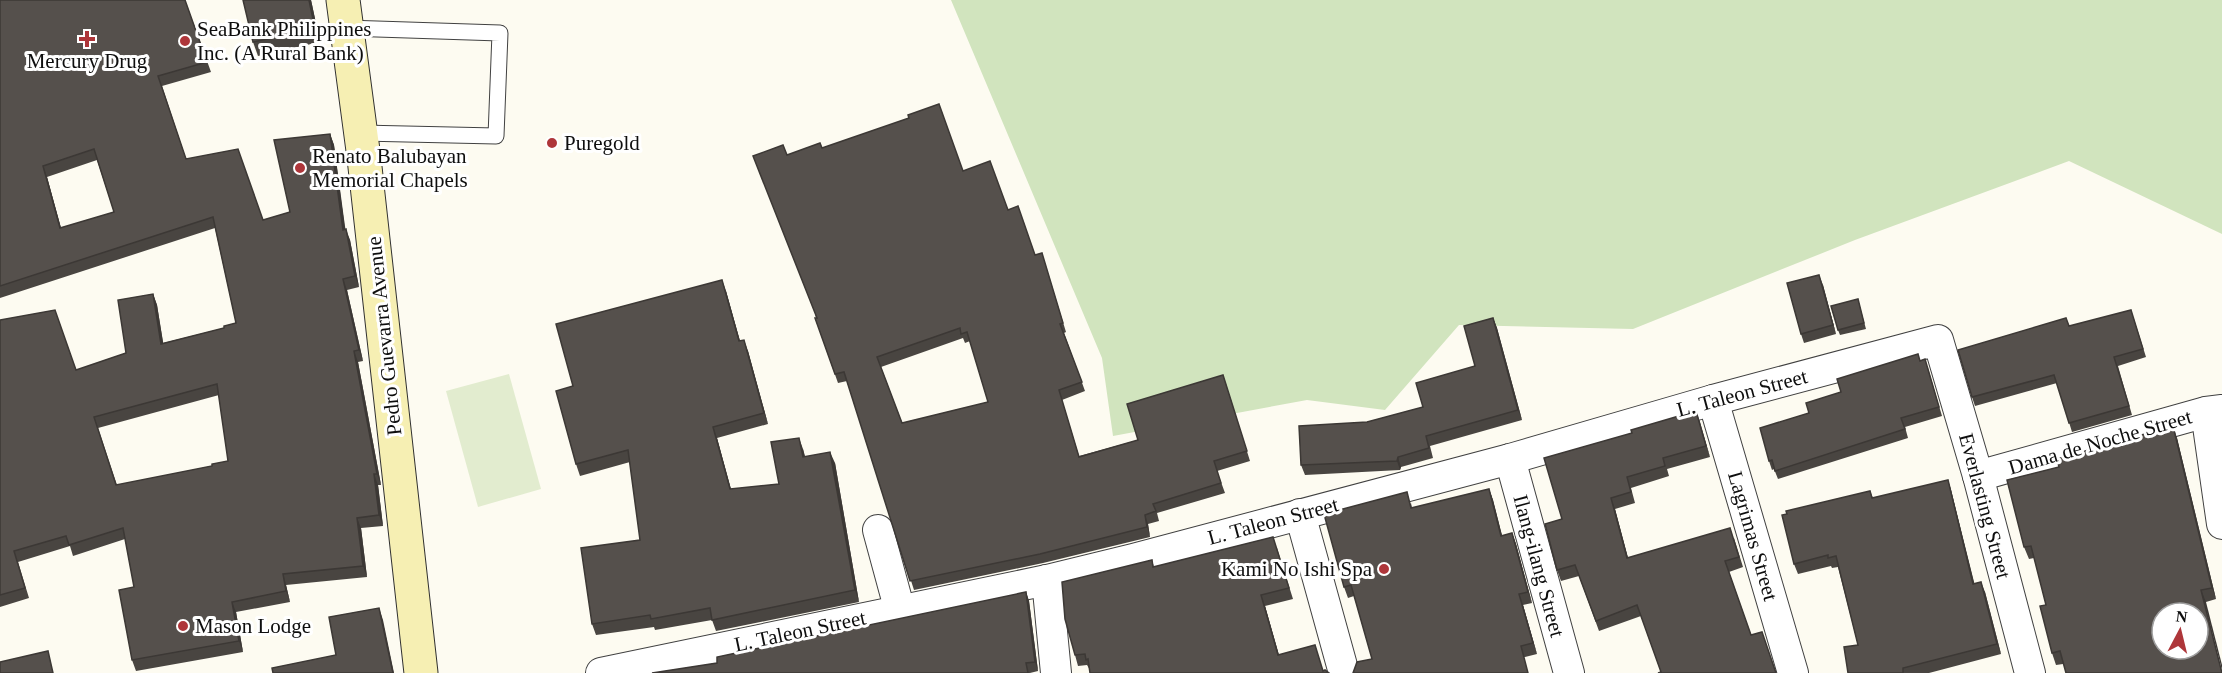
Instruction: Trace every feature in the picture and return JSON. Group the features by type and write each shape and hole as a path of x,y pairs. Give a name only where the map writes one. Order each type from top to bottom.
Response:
{"street":[{"name":"Pedro Guevarra Avenue","path":"345,14 361,133 421,673"},
{"name":"L. Taleon Street","path":"602,673 696,663 900,611 1133,559 1510,459 1713,400 1938,340"},
{"name":"Everlasting Street","path":"1938,340 1978,476 2030,673"},
{"name":"Lagrimas Street","path":"1713,400 1793,673"},
{"name":"Dama de Noche Street","path":"1978,476 2214,411"},
{"path":"2214,411 2222,524"},
{"name":"Ilang-ilang Street","path":"1510,459 1569,673"},
{"path":"1300,514 1344,673"},
{"path":"878,530 900,611"},
{"path":"1047,580 1056,673"}],"lane":[{"path":"345,14 500,33 496,136 361,133"}],"green space":[{"path":"951,0 2222,0 2222,234 2069,161 1855,240 1633,329 1459,325 1385,410 1307,400 1113,436 1102,358"},
{"path":"509,374 541,489 478,507 446,391"}],"building":[{"path":"0,0 185,0 207,62 158,76 186,159 238,149 263,220 290,212 274,140 330,134 343,230 346,229 355,276 343,279 359,350 354,351 377,474 374,474 379,515 357,518 363,566 283,574 286,591 232,602 239,641 132,660 119,590 134,587 123,528 69,545 66,536 14,551 25,588 0,595 0,320 55,310 76,370 126,353 118,300 153,294 161,344 236,323 213,217 0,286","holes":["94,149 114,212 60,228 43,166","217,384 228,461 116,485 94,417"]},
{"path":"243,0 309,0 315,29 253,42"},
{"path":"939,104 963,171 990,161 1008,210 1018,206 1035,255 1042,253 1063,323 1060,324 1082,382 1059,390 1079,457 1138,440 1127,404 1223,375 1247,451 1214,461 1221,483 1153,504 1156,511 1145,515 1147,527 1040,554 910,581 844,372 835,374 815,318 817,318 753,156 783,145 787,155 820,143 822,148 909,118 908,115","holes":["960,328 961,334 967,332 988,402 902,423 877,357"]},
{"path":"1819,275 1833,325 1801,334 1787,283"},
{"path":"722,280 739,341 744,340 764,413 713,427 730,489 779,484 771,442 799,438 803,457 830,452 855,590 712,620 710,608 651,619 650,615 592,624 581,548 640,540 628,450 576,464 556,391 573,386 556,324"},
{"path":"1858,299 1864,323 1838,330 1831,306"},
{"path":"2131,310 2143,349 2114,357 2129,406 2069,423 2054,375 1972,397 1958,350 2066,318 2069,326"},
{"path":"1493,318 1518,410 1426,436 1429,448 1398,457 1397,461 1301,465 1299,426 1367,422 1423,407 1416,383 1475,366 1464,326"},
{"path":"1918,354 1920,361 1925,359 1939,407 1901,418 1905,429 1775,471 1772,460 1769,461 1760,428 1809,413 1806,403 1841,392 1837,379"},
{"path":"1696,411 1706,446 1663,458 1665,466 1627,477 1631,492 1611,498 1627,558 1730,528 1739,557 1725,561 1751,635 1762,632 1776,673 1658,673 1661,672 1637,605 1596,621 1575,565 1557,570 1545,524 1562,519 1544,458 1632,433 1631,430"},
{"path":"2173,426 2212,588 2201,590 2204,601 2150,601 2150,661 2210,661 2210,626 2222,673 2066,673 2060,651 2052,653 2040,606 2046,605 2031,546 2024,547 2007,480 2059,467 2057,459"},
{"path":"1948,480 1973,584 1981,582 1997,644 1903,668 1903,673 1848,673 1844,647 1858,645 1836,556 1828,558 1828,555 1794,564 1782,515 1787,514 1786,511 1870,491 1872,498"},
{"path":"1489,489 1501,536 1512,533 1528,592 1519,594 1533,643 1521,646 1528,673 1353,673 1357,662 1372,659 1351,585 1344,587 1324,514 1407,492 1411,508"},
{"path":"1273,537 1289,588 1261,595 1278,655 1315,645 1323,671 1329,673 1090,673 1085,654 1075,655 1065,619 1062,582 1152,560 1153,567"},
{"path":"1026,592 1035,662 1026,663 1028,673 652,673 717,663 717,657"},
{"path":"379,608 393,673 273,673 272,668 336,655 329,617"},
{"path":"48,651 53,673 0,673 0,662"}],"place":[{"name":"Mercury Drug","path":"87,39"},
{"name":"SeaBank Philippines Inc. (A Rural Bank)","path":"185,41"},
{"name":"Puregold","path":"552,143"},
{"name":"Renato Balubayan Memorial Chapels","path":"300,168"},
{"name":"Kami No Ishi Spa","path":"1384,569"},
{"name":"Mason Lodge","path":"183,626"}]}
